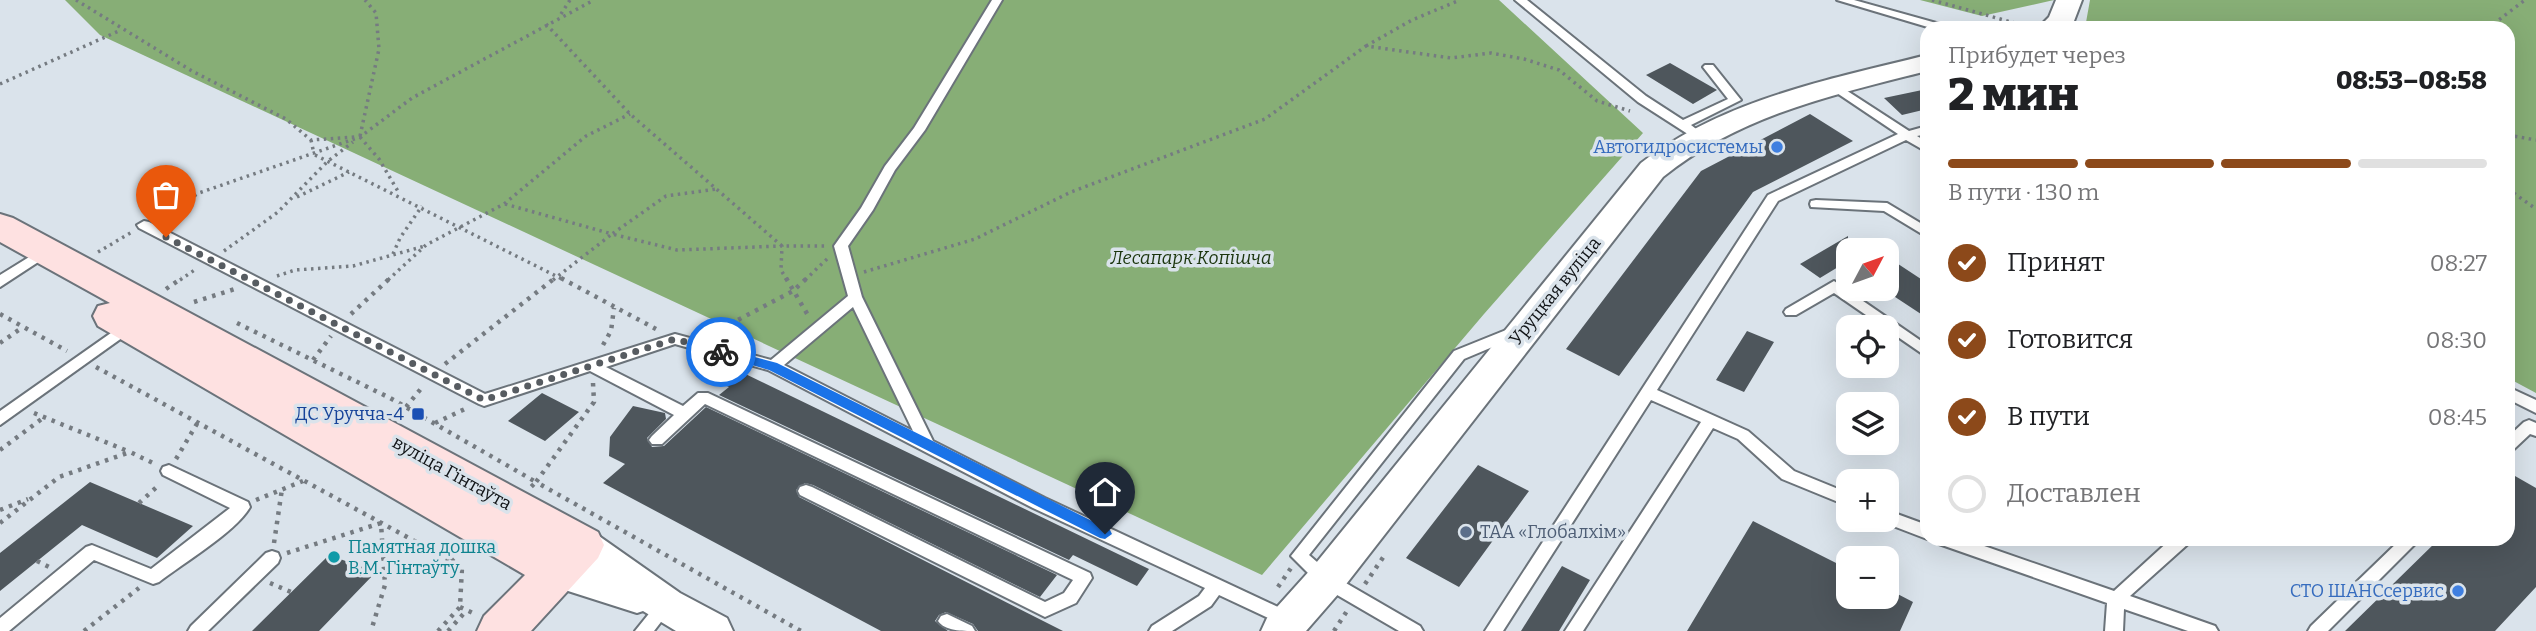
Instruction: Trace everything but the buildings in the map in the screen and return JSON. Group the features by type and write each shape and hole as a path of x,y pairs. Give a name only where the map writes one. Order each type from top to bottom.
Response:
{"main road":[{"name":"вуліца Гінтаўта","path":"0,226 18,263 149,308 569,558"},
{"path":"476,616 569,558"}],"street":[{"path":"2060,21 2069,0"},
{"name":"Уруцкая вуліца","path":"1285,625 1326,580 1652,170 1690,130 1920,65"},
{"path":"569,558 655,618 713,631"}],"lane":[{"path":"927,446 855,297 841,246 867,210 889,169 919,130 997,0"},
{"path":"1520,0 1642,99 1690,130 1735,100 1709,67"},
{"path":"1842,0 1920,22"},
{"path":"1835,87 1920,143"},
{"path":"1494,631 1773,198 1907,135 1920,132"},
{"path":"1816,204 1887,207 1920,228"},
{"path":"144,225 484,400 675,339 773,366 1038,503 1216,586 1285,625"},
{"path":"1791,312 1835,286 1920,347"},
{"path":"773,366 855,297"},
{"path":"0,419 149,308"},
{"path":"592,366 685,414"},
{"path":"1648,393 1743,435 1788,475 1836,495"},
{"path":"2515,396 2536,407"},
{"path":"657,440 703,397 1084,578 1070,598 1045,610 806,491"},
{"path":"1574,631 1710,421"},
{"path":"2515,439 2529,426 2536,430"},
{"path":"0,628 92,552 153,577 224,524 242,506 171,472"},
{"path":"1899,521 1920,529"},
{"path":"1965,546 2209,631"},
{"path":"2114,631 2116,599 2174,546"},
{"path":"2318,631 2405,546"},
{"path":"197,631 272,558"},
{"path":"1326,580 1414,631"},
{"path":"1158,631 1205,601 1216,586"},
{"path":"947,621 966,631"}],"path":[{"path":"76,0 192,71 286,118 311,140 314,154"},
{"path":"360,137 379,49 376,13 365,0"},
{"path":"559,17 570,0"},
{"path":"149,308 278,212 328,161 412,98 594,0"},
{"path":"850,276 975,239 1070,192 1265,119 1331,74 1366,46 1412,20 1460,0"},
{"path":"1932,0 2006,21"},
{"path":"2497,21 2525,0"},
{"path":"545,24 630,114 782,246"},
{"path":"0,83 121,29"},
{"path":"1366,46 1451,58 1491,53 1524,59 1559,70 1597,101 1644,116 1665,114"},
{"path":"194,302 295,270 353,266 426,246 504,204 586,136 630,114"},
{"path":"2515,136 2536,139"},
{"path":"311,140 360,137"},
{"path":"95,254 199,193 360,137"},
{"path":"360,137 380,159 400,195"},
{"path":"314,154 463,227 675,339"},
{"path":"293,199 350,171"},
{"path":"406,407 433,374 555,276 666,196 717,189"},
{"path":"2515,194 2536,209"},
{"path":"504,204 677,250 841,246"},
{"path":"393,254 400,238 422,206"},
{"path":"313,360 339,326 426,246"},
{"path":"782,246 781,270 816,330"},
{"path":"692,344 793,291 841,246"},
{"path":"614,308 611,331 592,366 594,402 536,482 801,631"},
{"path":"0,314 452,561"},
{"path":"0,343 23,327"},
{"path":"390,398 524,475"},
{"path":"435,423 484,400"},
{"path":"17,407 130,452 171,472"},
{"path":"0,450 43,417"},
{"path":"139,503 171,472 198,422"},
{"path":"0,523 59,477 130,452"},
{"path":"242,506 304,480"},
{"path":"282,489 272,558 381,523"},
{"path":"0,510 34,496"},
{"path":"371,631 385,585 381,523"},
{"path":"1334,631 1387,552"},
{"path":"84,631 153,577"},
{"path":"438,631 476,616"},
{"path":"448,631 476,616"}],"green space":[{"name":"Лесапарк Копішча","path":"65,0 1499,0 1643,133 1484,314 1262,575 100,35"},
{"path":"1920,0 2054,0 1982,16"},
{"path":"2090,0 2536,0 2536,393 2515,382 2515,21 2086,21"}],"way so far":[{"path":"166,237 484,400 675,339 721,352"}],"place":[{"name":"Автогидросистемы","path":"1777,147"},
{"name":"ДС Уручча-4","path":"418,414"},
{"name":"ТАА «Глобалхім»","path":"1466,532"},
{"name":"Памятная дошка В.М. Гінтаўту","path":"334,557"},
{"name":"СТО ШАНСсервис","path":"2458,591"}],"route":[{"path":"721,352 773,366 1038,503 1105,534"}]}
